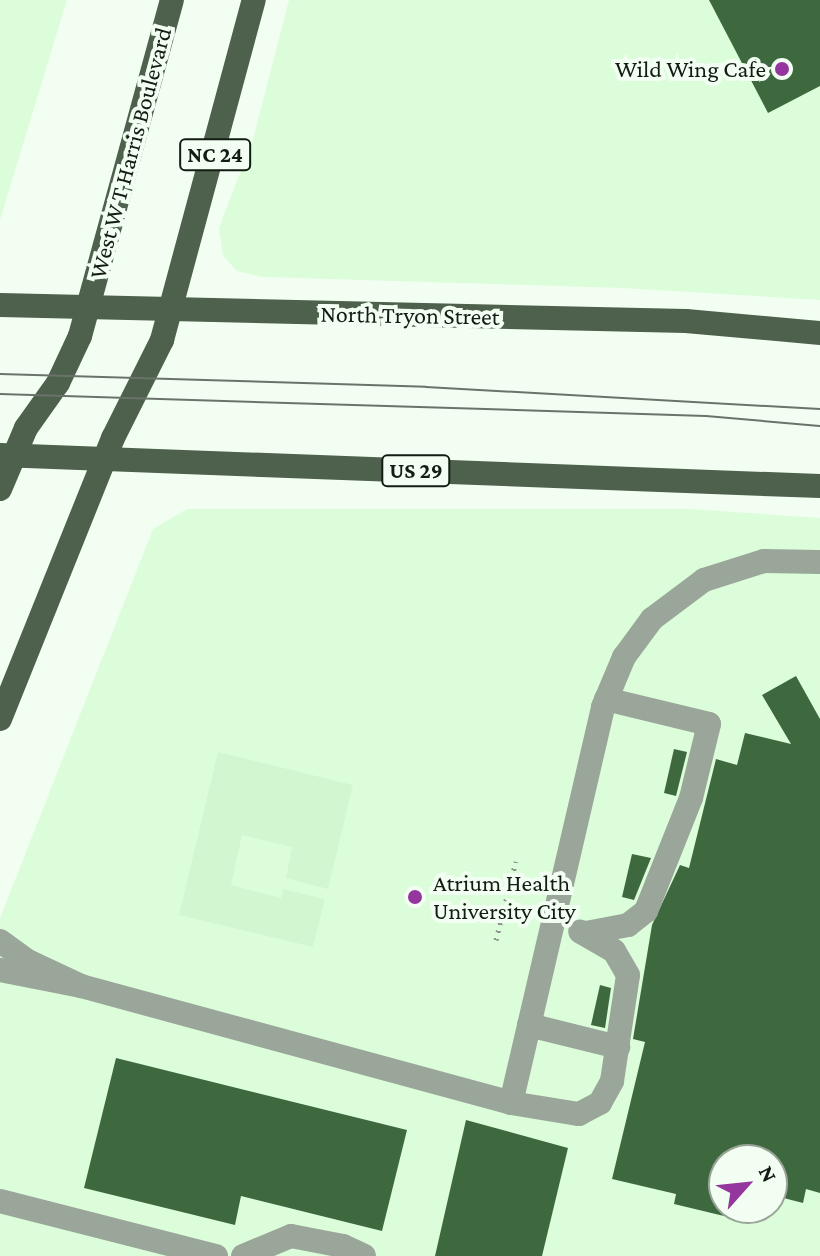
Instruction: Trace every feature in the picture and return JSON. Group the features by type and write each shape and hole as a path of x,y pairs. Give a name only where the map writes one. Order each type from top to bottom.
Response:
{"main road":[{"name":"West W T Harris Boulevard","path":"0,489 6,455 70,360 88,306 172,0"},
{"name":"NC 24","path":"0,719 104,462 151,367 172,310 254,0"},
{"name":"North Tryon Street","path":"0,305 686,321 820,333"},
{"name":"US 29","path":"6,455 104,462 820,486"}],"street":[{"path":"511,1103 606,699 638,635 687,589 745,565 820,562"},
{"path":"586,933 628,925 646,911 691,798 709,724 606,699"},
{"path":"0,970 81,986 511,1103 566,1114 591,1110 607,1093 618,1047 628,975 614,951 586,933 553,924"},
{"path":"0,941 28,961 81,986"},
{"path":"529,1025 618,1047"},
{"path":"0,1201 216,1256"},
{"path":"243,1256 291,1236 343,1246 364,1256"}],"path":[{"path":"496,940 516,861"}],"shaded area":[{"path":"0,0 67,0 0,220"},
{"path":"289,0 820,0 820,300 623,288 263,277 237,271 223,256 219,228 253,139"},
{"name":"Atrium Health University City","path":"187,509 690,509 820,518 820,1256 0,1256 0,918 153,529"},
{"path":"218,752 353,785 328,889 286,878 292,847 242,835 231,885 281,898 283,889 325,899 313,947 179,915"}],"building":[{"name":"Wild Wing Cafe","path":"709,0 820,0 820,86 768,113"},
{"path":"796,676 820,719 820,1193 806,1189 803,1203 788,1199 788,1144 708,1144 708,1212 674,1204 676,1194 612,1179 645,1042 633,1039 652,925 680,865 689,868 716,759 737,765 745,733 791,744 762,695"},
{"path":"674,749 687,752 676,796 664,793"},
{"path":"632,854 651,858 634,900 622,897"},
{"path":"600,985 611,988 605,1028 591,1025"},
{"path":"116,1058 407,1130 382,1231 241,1196 235,1225 84,1188"},
{"path":"466,1120 568,1148 542,1256 435,1256"}],"tram line":[{"path":"0,374 426,387 820,409"},
{"path":"0,394 706,416 820,426"}],"place":[{"name":"Wild Wing Cafe","path":"782,69"},
{"name":"Atrium Health University City","path":"415,897"}]}
